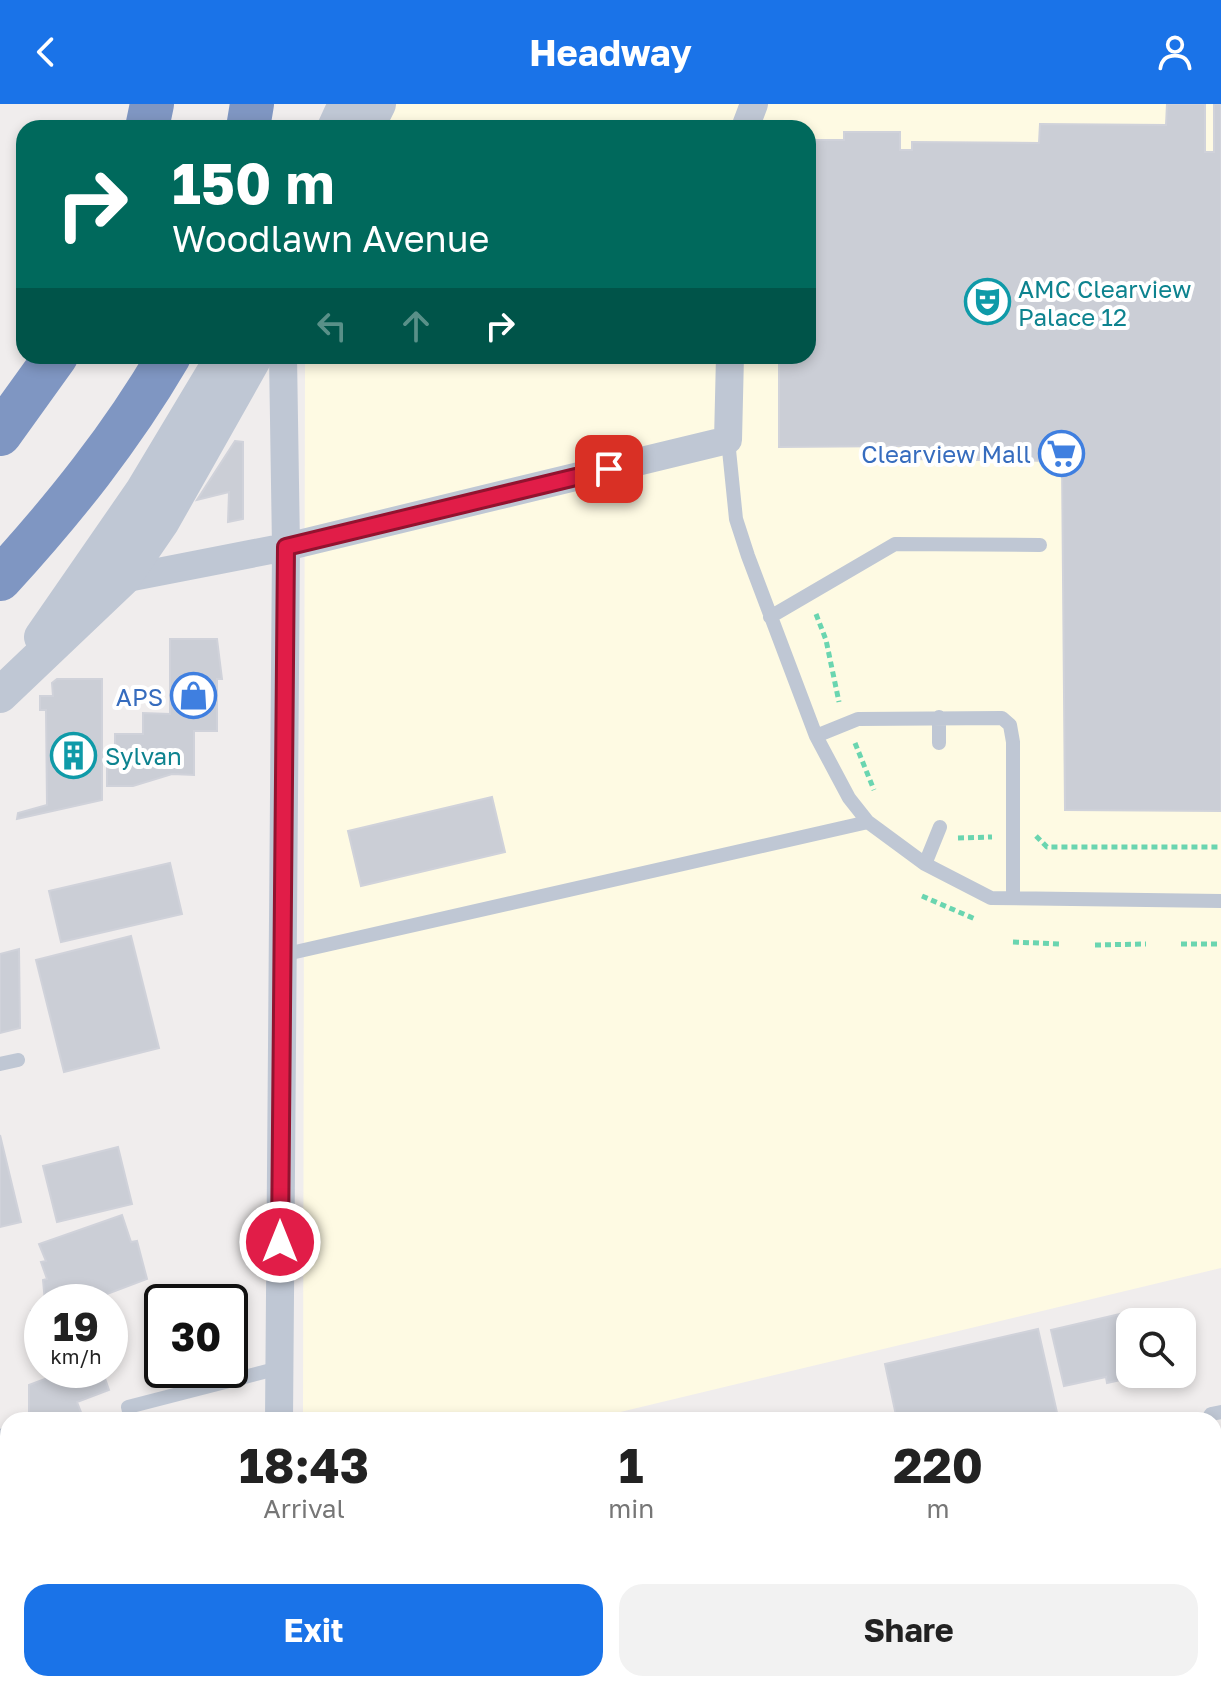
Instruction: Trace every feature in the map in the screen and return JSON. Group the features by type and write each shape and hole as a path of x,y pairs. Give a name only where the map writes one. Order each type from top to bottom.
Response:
{"highway":[{"path":"0,434 50,364"},
{"path":"0,553 38,510 138,364"},
{"path":"0,579 69,501 135,413 164,364"}],"street":[{"path":"5,690 143,491 219,364"},
{"path":"5,690 123,578 162,521 250,364"},
{"path":"279,1412 286,547 283,364"},
{"path":"72,591 123,578 286,547 728,440 730,364"}],"lane":[{"path":"728,440 736,519 770,617 816,736 849,798 868,822 925,864 991,898 1221,901"},
{"path":"770,617 895,544 1040,545"},
{"path":"939,717 939,743"},
{"path":"816,736 858,719 1002,718 1010,725 1013,742 1013,898"},
{"path":"282,955 868,822"},
{"path":"925,864 940,827"},
{"path":"0,1064 18,1060"},
{"path":"129,1412 128,1407 279,1368"}],"path":[{"path":"809,595 826,640 839,702"},
{"path":"855,742 876,795"},
{"path":"1027,837 1036,836 1047,847 1221,847"},
{"path":"953,838 993,837"},
{"path":"922,896 975,919"},
{"path":"1013,942 1060,944"},
{"path":"1095,945 1146,944"},
{"path":"1181,944 1221,944"}],"shaded area":[{"path":"395,104 1221,104 1221,1268 620,1412 303,1412 305,364 816,364 816,120 387,120"}],"building":[{"name":"Clearview Mall","path":"1167,104 1205,104 1205,152 1214,152 1214,104 1221,104 1221,811 1065,810 1062,461 903,459 904,446 779,447 779,364 816,364 816,140 844,140 844,132 900,132 900,150 912,150 912,142 1039,143 1040,124 1166,125"},
{"path":"235,441 243,442 243,519 228,522 229,492 197,500"},
{"name":"APS","path":"170,639 217,639 222,679 217,679 217,731 194,731 194,775 172,774 133,786 107,786 107,747 115,747 115,734 143,734 143,713 170,714"},
{"name":"Sylvan","path":"57,679 102,679 102,800 17,819 18,813 47,805 46,710 40,710 40,696 53,696 52,683"},
{"path":"492,797 505,852 361,886 348,831"},
{"path":"170,863 182,914 61,942 49,891"},
{"path":"131,936 159,1048 64,1072 36,960"},
{"path":"19,949 20,1028 0,1033 0,954"},
{"path":"0,1135 21,1222 0,1227"},
{"path":"118,1147 132,1204 57,1222 43,1166"},
{"path":"122,1215 131,1242 137,1241 147,1279 128,1286 43,1284 43,1280 47,1279 41,1262 46,1261 39,1244"},
{"path":"1116,1315 1116,1381 1107,1383 1106,1377 1064,1386 1051,1330"},
{"path":"1038,1329 1057,1412 895,1412 885,1364"},
{"path":"29,1388 109,1390 77,1402 81,1412 29,1412"}],"place":[{"name":"AMC Clearview Palace 12","path":"987,302"},
{"name":"Clearview Mall","path":"1062,453"},
{"name":"APS","path":"194,696"},
{"name":"Sylvan","path":"74,755"}],"route":[{"path":"280,1242 286,547 609,469"}]}
